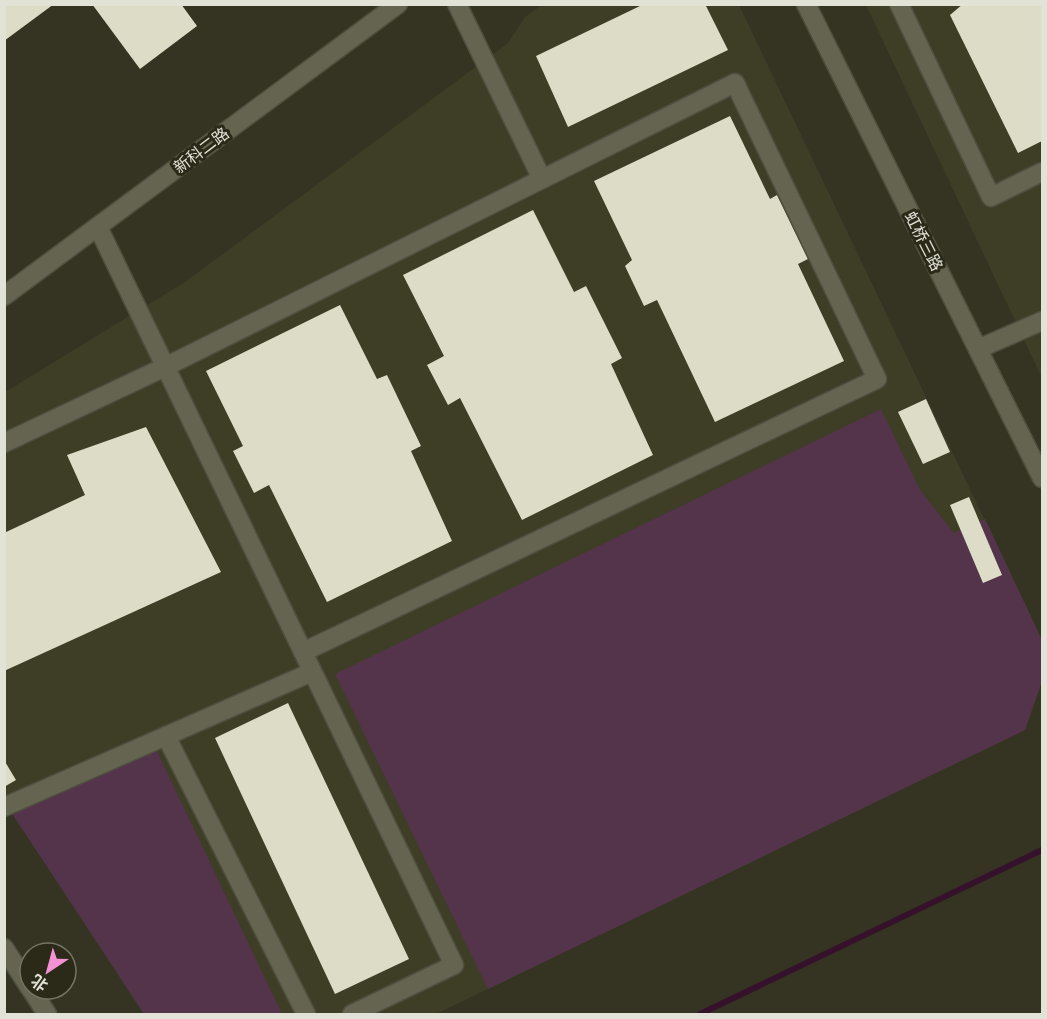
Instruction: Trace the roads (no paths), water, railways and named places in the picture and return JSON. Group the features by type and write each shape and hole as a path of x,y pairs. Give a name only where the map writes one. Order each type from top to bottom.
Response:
{"street":[{"name":"新科二路","path":"4,296 398,4"},
{"path":"457,4 542,179"},
{"name":"虹桥三路","path":"806,4 1042,478"},
{"path":"899,4 991,197 1042,172"},
{"path":"4,443 165,367 735,83 877,379 303,652"},
{"path":"98,227 454,965 352,1014"},
{"path":"978,349 1042,321"},
{"path":"4,807 312,672"},
{"path":"166,736 306,1014"},
{"path":"4,948 18,970"},
{"path":"38,1001 47,1014"}],"waterway":[{"path":"700,1014 1042,850"}]}
